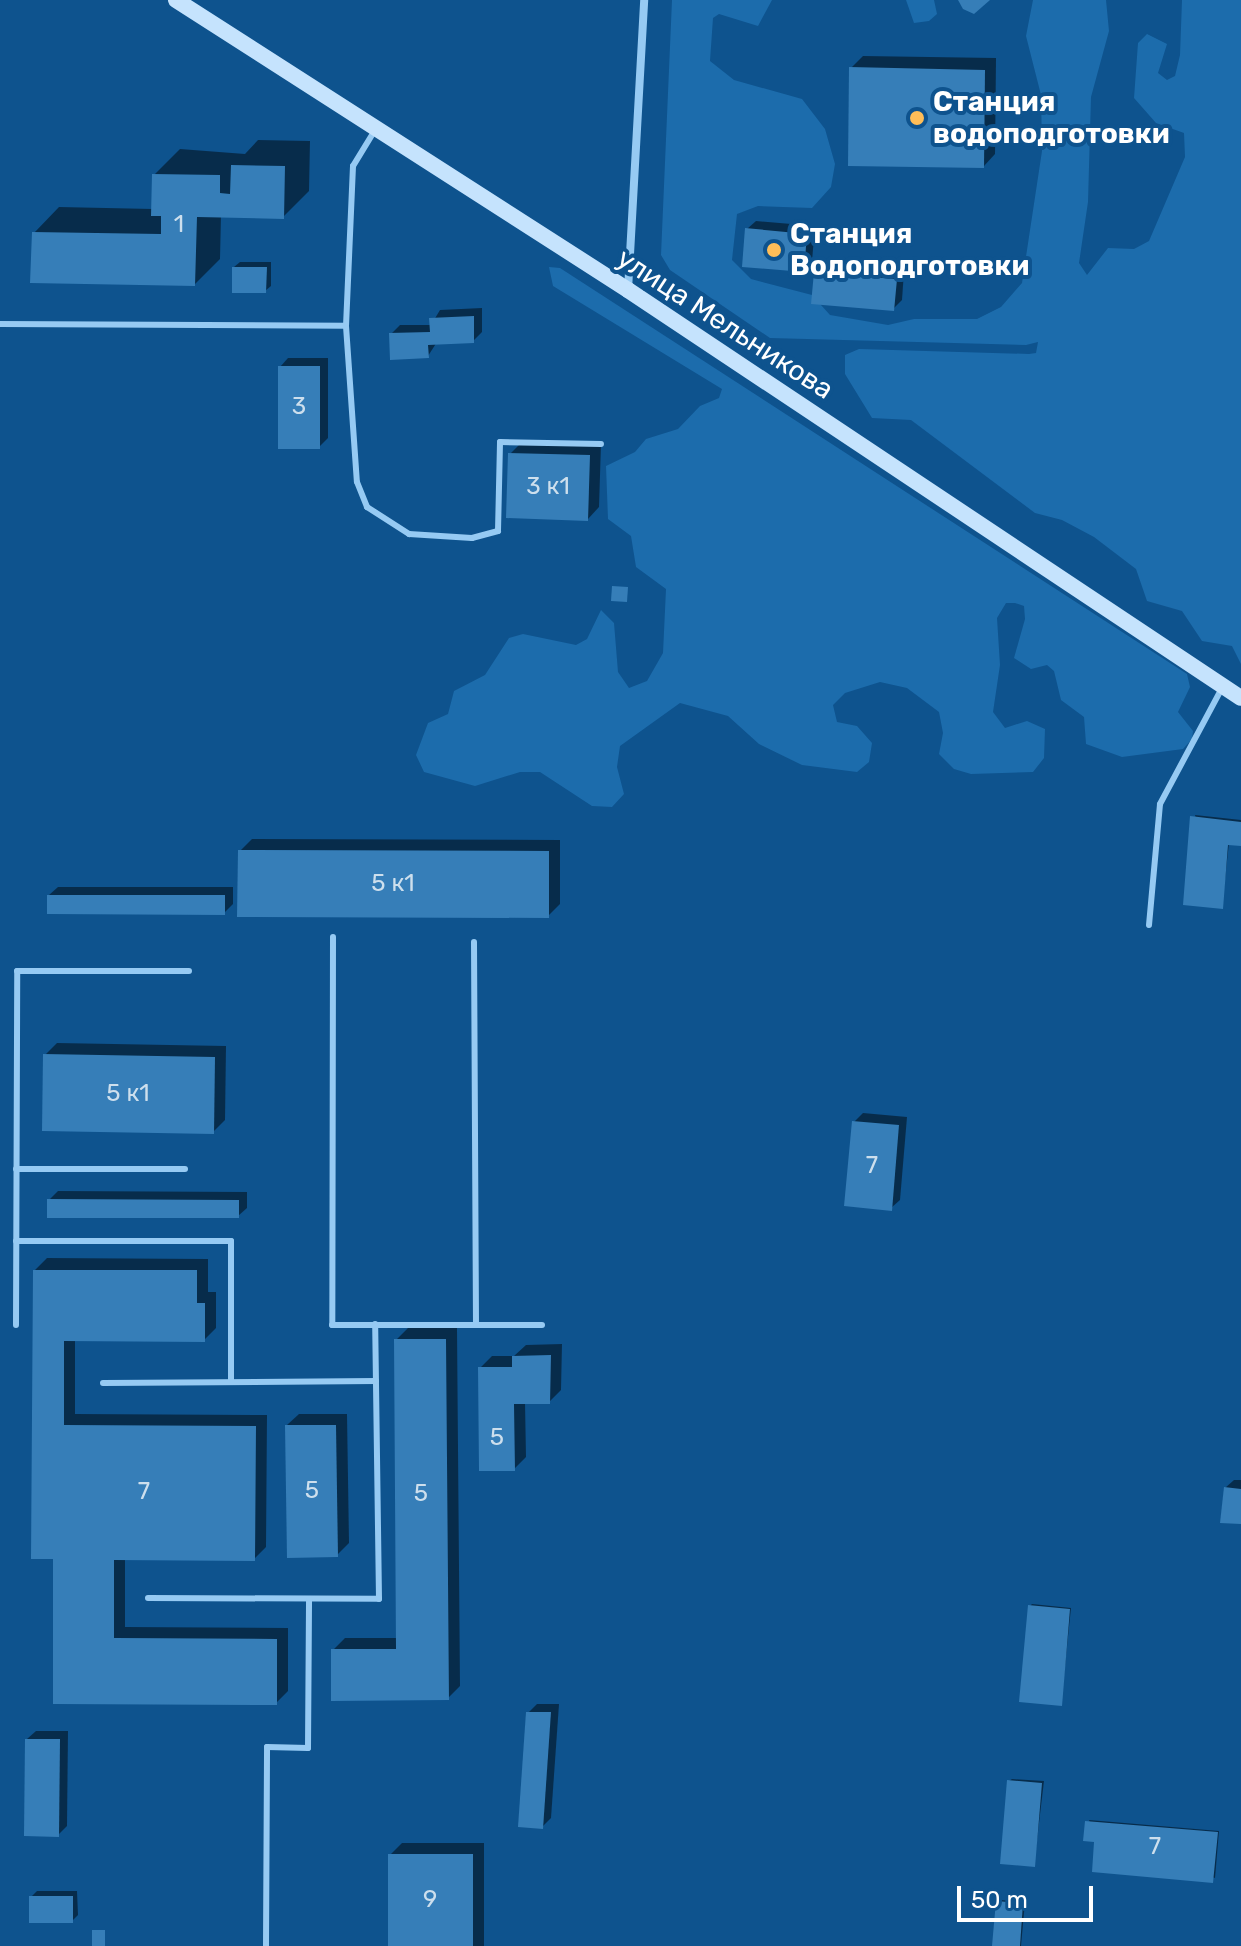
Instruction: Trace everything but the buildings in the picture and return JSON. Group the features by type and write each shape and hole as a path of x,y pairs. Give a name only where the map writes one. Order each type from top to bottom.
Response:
{"street":[{"name":"улица Мельникова","path":"176,0 628,290 1241,698"},
{"path":"628,290 644,0"}],"lane":[{"path":"375,130 353,166 346,326 357,482 367,507 409,534 472,538 498,531 500,442 601,444"},
{"path":"0,324 346,326"},
{"path":"1149,925 1160,804 1223,686"},
{"path":"333,937 332,1325 542,1325"},
{"path":"474,942 476,1325"},
{"path":"16,1325 17,971 189,971"},
{"path":"16,1169 185,1169"},
{"path":"16,1241 231,1241 231,1382"},
{"path":"148,1598 379,1599 375,1324"},
{"path":"103,1383 376,1381"},
{"path":"266,1946 267,1747 308,1748 309,1599"}],"shaded area":[{"path":"672,0 772,0 758,26 719,14 713,18 710,61 734,80 802,99 825,129 835,164 831,187 812,208 758,206 737,214 732,260 751,279 812,295 830,315 888,325 914,319 977,319 1001,307 1022,283 1042,151 1041,95 1026,36 1033,0 1106,0 1109,31 1091,97 1088,202 1079,263 1087,275 1108,248 1134,249 1149,241 1185,157 1184,133 1156,123 1134,98 1138,43 1147,34 1167,44 1158,73 1167,80 1175,76 1180,55 1182,0 1241,0 1241,664 1232,646 1202,641 1182,611 1147,601 1136,569 1094,537 1062,520 1035,513 911,420 872,418 845,374 845,355 859,349 1029,354 1036,353 1038,342 1026,345 770,338 670,270 661,255"},
{"path":"906,0 934,0 937,14 929,21 914,23"},
{"path":"549,267 560,268 1187,674 1190,687 1178,712 1193,731 1192,739 1183,749 1122,757 1086,744 1084,717 1061,700 1054,671 1047,665 1031,669 1014,658 1025,619 1024,606 1006,603 997,618 1000,665 993,712 1005,728 1027,721 1045,729 1044,758 1033,772 971,774 954,769 939,754 943,733 939,712 907,688 880,682 845,693 833,705 837,722 857,726 872,743 869,762 857,772 802,765 759,744 728,716 680,703 620,746 617,767 624,794 612,807 592,806 540,772 520,772 475,786 424,772 416,755 428,723 448,714 454,691 485,675 509,638 523,634 576,645 587,639 601,610 614,623 618,672 629,688 647,681 663,653 666,589 636,567 631,536 608,519 606,466 635,452 646,439 678,429 700,406 719,398 722,389 553,286"}],"place":[{"name":"Станция водоподготовки","path":"917,118"},
{"name":"Станция Водоподготовки","path":"774,250"}]}
